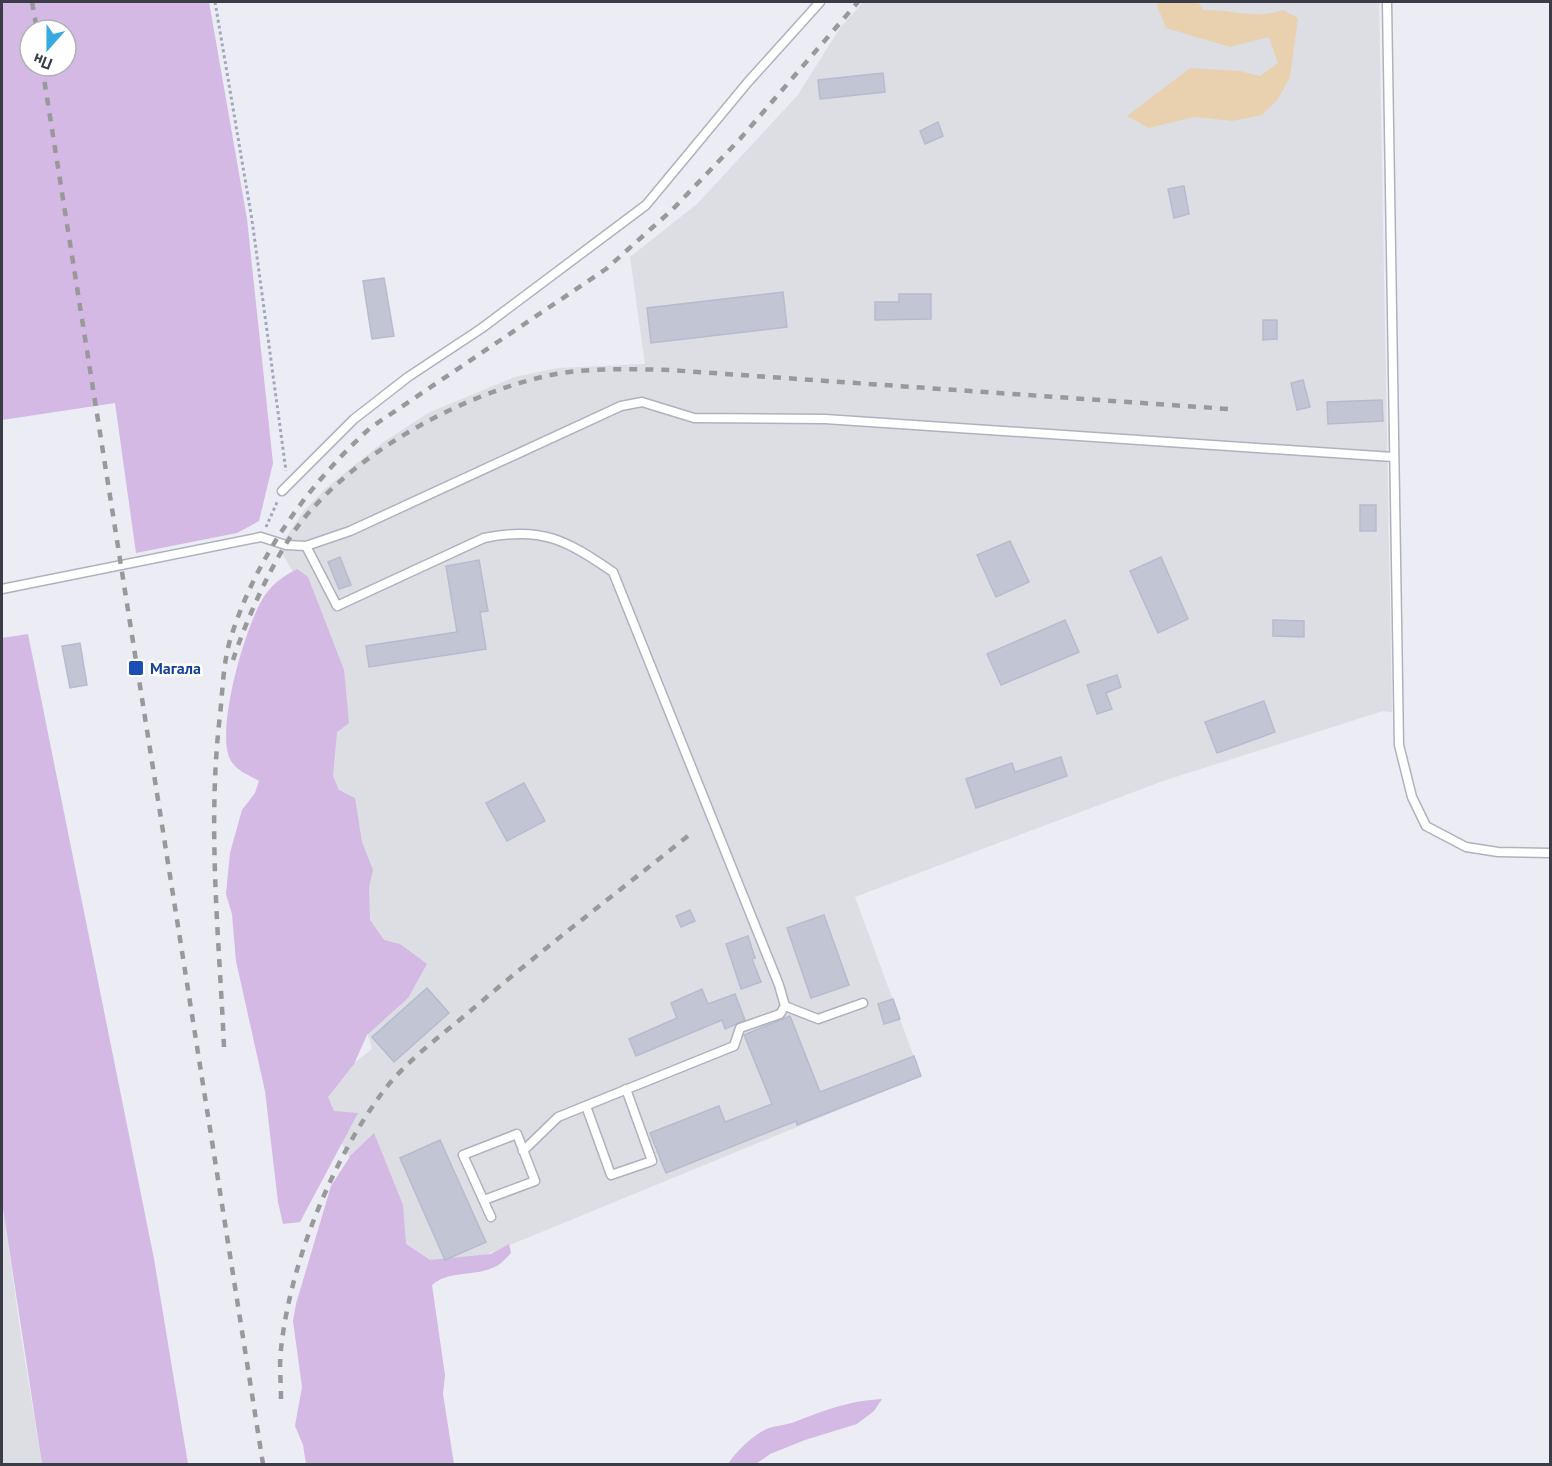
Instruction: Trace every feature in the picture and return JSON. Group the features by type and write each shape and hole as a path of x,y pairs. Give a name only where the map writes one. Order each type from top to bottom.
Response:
{"lane":[{"path":"282,491 354,419 408,377 482,328 646,205 820,2"},
{"path":"1387,2 1399,745 1412,796 1426,826 1466,847 1498,852 1551,853"},
{"path":"2,589 261,537 286,545 306,546 350,531 621,406 642,402 694,418 825,419 1393,457"},
{"path":"306,546 337,606 484,538 507,533 542,533 581,550 613,572 779,985 785,1006 780,1014 740,1029 734,1046 558,1117 523,1151"},
{"path":"785,1006 818,1019 863,1003"},
{"path":"586,1106 611,1175 652,1161 626,1089"},
{"path":"484,1200 535,1181 517,1134 463,1155 491,1217"}],"path":[{"path":"215,2 252,219 287,467 282,491 261,537"}],"shaded area":[{"path":"2,2 209,2 247,219 273,463 259,521 237,533 136,553 115,403 2,420"},
{"path":"863,2 1379,2 1392,712 1383,711 1163,781 855,897 921,1076 420,1282 314,1094 372,1049 362,1013 295,575 279,548 303,512 325,489 382,443 430,412 515,377 558,368 645,364 630,257 697,204 797,96 840,28"},
{"path":"1158,2 1198,2 1203,10 1253,14 1283,10 1298,18 1290,77 1278,99 1262,115 1232,121 1194,117 1149,128 1127,116 1190,68 1240,71 1260,76 1278,63 1269,37 1230,47 1166,28 1157,6"},
{"path":"297,569 308,577 344,670 349,723 337,732 333,776 339,790 355,798 362,842 373,870 369,887 370,920 384,940 400,944 427,964 408,998 367,1035 354,1064 328,1097 334,1111 358,1113 300,1222 283,1224 278,1202 265,1091 236,961 232,914 226,894 230,853 242,810 255,793 259,781 239,770 230,759 226,744 230,700 251,624 268,591 274,584"},
{"path":"28,634 154,1259 188,1464 42,1464 2,1202 2,638"},
{"path":"374,1133 403,1205 406,1244 430,1260 491,1254 509,1244 511,1253 497,1266 480,1272 446,1277 432,1285 445,1375 443,1394 454,1464 306,1464 303,1445 295,1426 302,1387 293,1321 296,1304 331,1186 351,1155"},
{"path":"2,1202 22,1343 42,1464 2,1464"},
{"path":"882,1399 874,1411 857,1424 805,1440 770,1454 756,1464 728,1464 747,1442 765,1430 793,1423 839,1406"}],"building":[{"path":"883,73 885,92 820,99 818,80"},
{"path":"938,122 943,136 925,144 920,131"},
{"path":"1184,186 1189,214 1174,218 1168,189"},
{"path":"384,278 394,336 372,339 363,281"},
{"path":"783,292 787,327 651,343 647,308"},
{"path":"899,294 931,294 931,319 875,320 875,302 899,302"},
{"path":"1263,320 1277,320 1277,339 1263,340"},
{"path":"1303,380 1310,407 1297,410 1291,383"},
{"path":"1382,400 1383,421 1328,424 1327,402"},
{"path":"1360,505 1376,505 1376,531 1360,531"},
{"path":"1010,541 1029,582 996,597 977,555"},
{"path":"340,557 351,585 339,589 328,562"},
{"path":"1161,557 1188,619 1158,633 1130,571"},
{"path":"479,560 488,611 480,612 486,649 369,667 366,646 457,632 446,566"},
{"path":"1065,620 1079,652 1001,685 987,654"},
{"path":"1273,620 1304,621 1304,637 1273,636"},
{"path":"80,643 87,685 70,688 62,646"},
{"path":"1117,675 1121,687 1106,693 1112,709 1097,714 1087,685"},
{"path":"1264,701 1275,732 1217,753 1205,722"},
{"path":"1061,757 1067,776 976,808 966,779 1012,763 1015,772"},
{"path":"524,783 545,821 507,841 486,803"},
{"path":"690,910 695,921 681,927 676,916"},
{"path":"824,915 849,985 811,998 787,928"},
{"path":"748,936 755,958 752,959 761,982 741,989 726,944"},
{"path":"427,988 449,1013 394,1062 372,1037"},
{"path":"702,989 708,1004 735,994 745,1020 725,1029 722,1020 636,1056 629,1039 677,1018 671,1003"},
{"path":"893,999 900,1019 884,1024 878,1004"},
{"path":"790,1016 820,1092 914,1056 921,1076 797,1125 796,1121 666,1173 650,1133 719,1106 725,1122 772,1104 744,1035"},
{"path":"440,1140 486,1242 445,1260 400,1158"}],"railway":[{"path":"32,2 35,18"},
{"path":"224,1047 214,839 216,757 223,684 232,634 243,604 271,548 306,497 370,428 606,269 672,210 740,139 858,2"},
{"path":"44,78 263,1464"},
{"path":"233,660 253,607 281,552 301,522 349,473 409,432 441,415 506,387 538,378 587,370 669,370 1228,409"},
{"path":"281,1399 280,1355 293,1283 303,1249 330,1182 346,1150 382,1093 401,1071 434,1041 688,836"}],"place":[{"name":"Магала","path":"136,668"}]}
